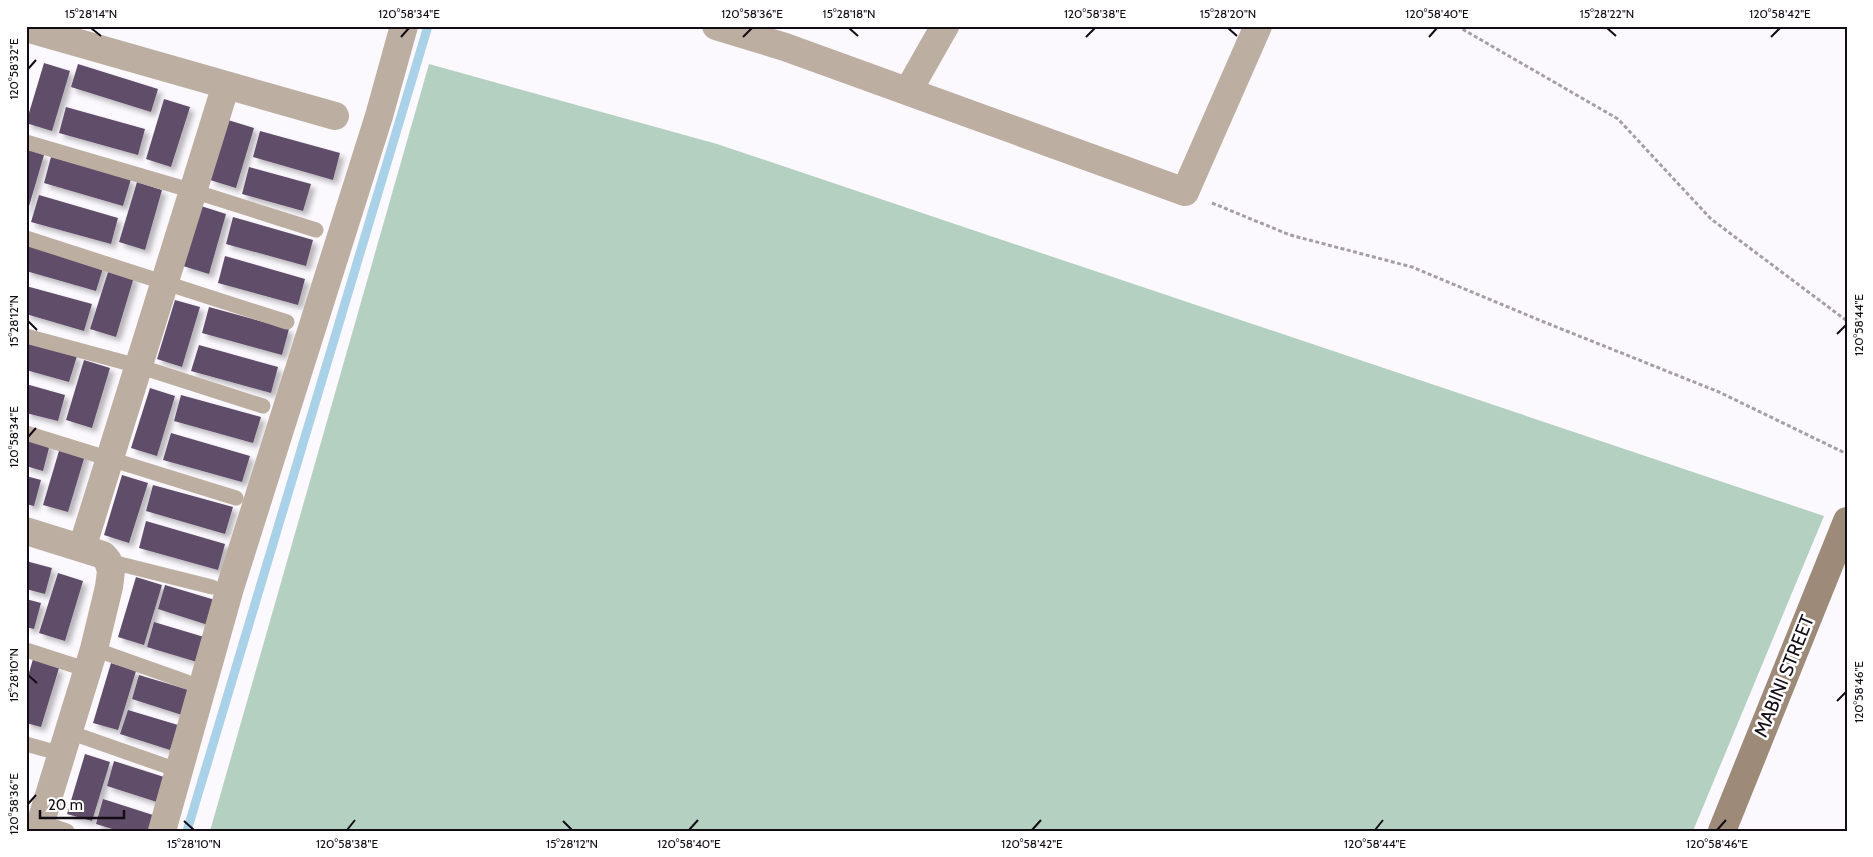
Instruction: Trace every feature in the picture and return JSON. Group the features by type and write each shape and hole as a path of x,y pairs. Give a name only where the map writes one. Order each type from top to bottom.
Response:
{"main road":[{"name":"MABINI STREET","path":"1722,831 1847,521"}],"street":[{"path":"162,831 230,588 379,116 404,26"},
{"path":"716,26 786,47 1185,192 1258,26"},
{"path":"908,91 945,26"},
{"path":"28,37 226,85 335,116"},
{"path":"82,548 226,85"},
{"path":"26,531 103,555 108,561 111,570 109,587 91,659 40,826"}],"lane":[{"path":"26,142 193,191 316,230"},
{"path":"26,238 287,322"},
{"path":"26,336 138,366 263,406"},
{"path":"26,433 236,498"},
{"path":"108,561 212,587"},
{"path":"26,650 91,659 187,682"},
{"path":"26,744 65,743 166,766"},
{"path":"40,826 67,831"}],"path":[{"path":"1457,26 1618,119 1711,219 1847,321"},
{"path":"1185,192 1290,235 1412,266 1553,326 1719,392 1847,454"}],"green space":[{"path":"429,64 717,144 1824,516 1693,831 210,831"}],"building":[{"path":"44,63 70,71 52,131 26,123"},
{"path":"78,64 158,89 151,112 71,87"},
{"path":"164,99 190,107 171,167 146,159"},
{"path":"66,107 145,129 138,155 59,133"},
{"path":"228,120 254,128 236,188 210,180"},
{"path":"260,131 340,153 333,180 253,157"},
{"path":"26,149 44,155 27,213 26,213"},
{"path":"51,157 131,179 123,206 44,183"},
{"path":"249,167 311,184 303,211 242,194"},
{"path":"137,182 162,190 145,250 119,242"},
{"path":"39,195 118,218 111,244 31,222"},
{"path":"201,206 226,214 209,274 183,266"},
{"path":"233,217 313,240 306,266 226,244"},
{"path":"26,243 104,265 96,291 26,271"},
{"path":"225,256 305,279 298,305 218,283"},
{"path":"109,269 134,277 116,337 90,329"},
{"path":"26,286 92,304 84,331 26,314"},
{"path":"175,300 200,307 182,367 157,359"},
{"path":"209,307 289,329 282,355 202,333"},
{"path":"26,341 77,356 69,382 26,370"},
{"path":"199,345 278,367 271,393 191,371"},
{"path":"84,360 110,368 92,428 66,420"},
{"path":"26,384 65,395 58,421 26,413"},
{"path":"150,388 175,396 157,456 131,448"},
{"path":"181,395 261,417 253,443 174,421"},
{"path":"171,433 250,456 242,482 163,460"},
{"path":"26,437 50,444 43,471 26,466"},
{"path":"61,444 86,452 68,512 43,505"},
{"path":"122,475 148,483 129,543 104,535"},
{"path":"26,476 41,480 34,506 26,504"},
{"path":"153,485 233,507 225,534 146,511"},
{"path":"146,521 225,544 218,570 139,548"},
{"path":"26,561 52,568 45,594 26,589"},
{"path":"58,573 83,581 65,641 39,633"},
{"path":"136,577 162,585 144,645 118,637"},
{"path":"165,585 215,600 208,625 158,609"},
{"path":"26,599 41,603 34,629 26,627"},
{"path":"154,622 204,637 197,662 147,647"},
{"path":"33,659 59,668 41,727 26,723 26,683"},
{"path":"111,663 136,671 118,730 93,723"},
{"path":"139,675 189,690 182,715 132,699"},
{"path":"128,710 178,725 170,750 120,734"},
{"path":"85,754 110,762 92,821 67,814"},
{"path":"114,761 164,777 157,802 107,786"},
{"path":"103,799 153,815 148,831 119,831 96,824"}],"waterway":[{"path":"187,831 428,26"}]}
